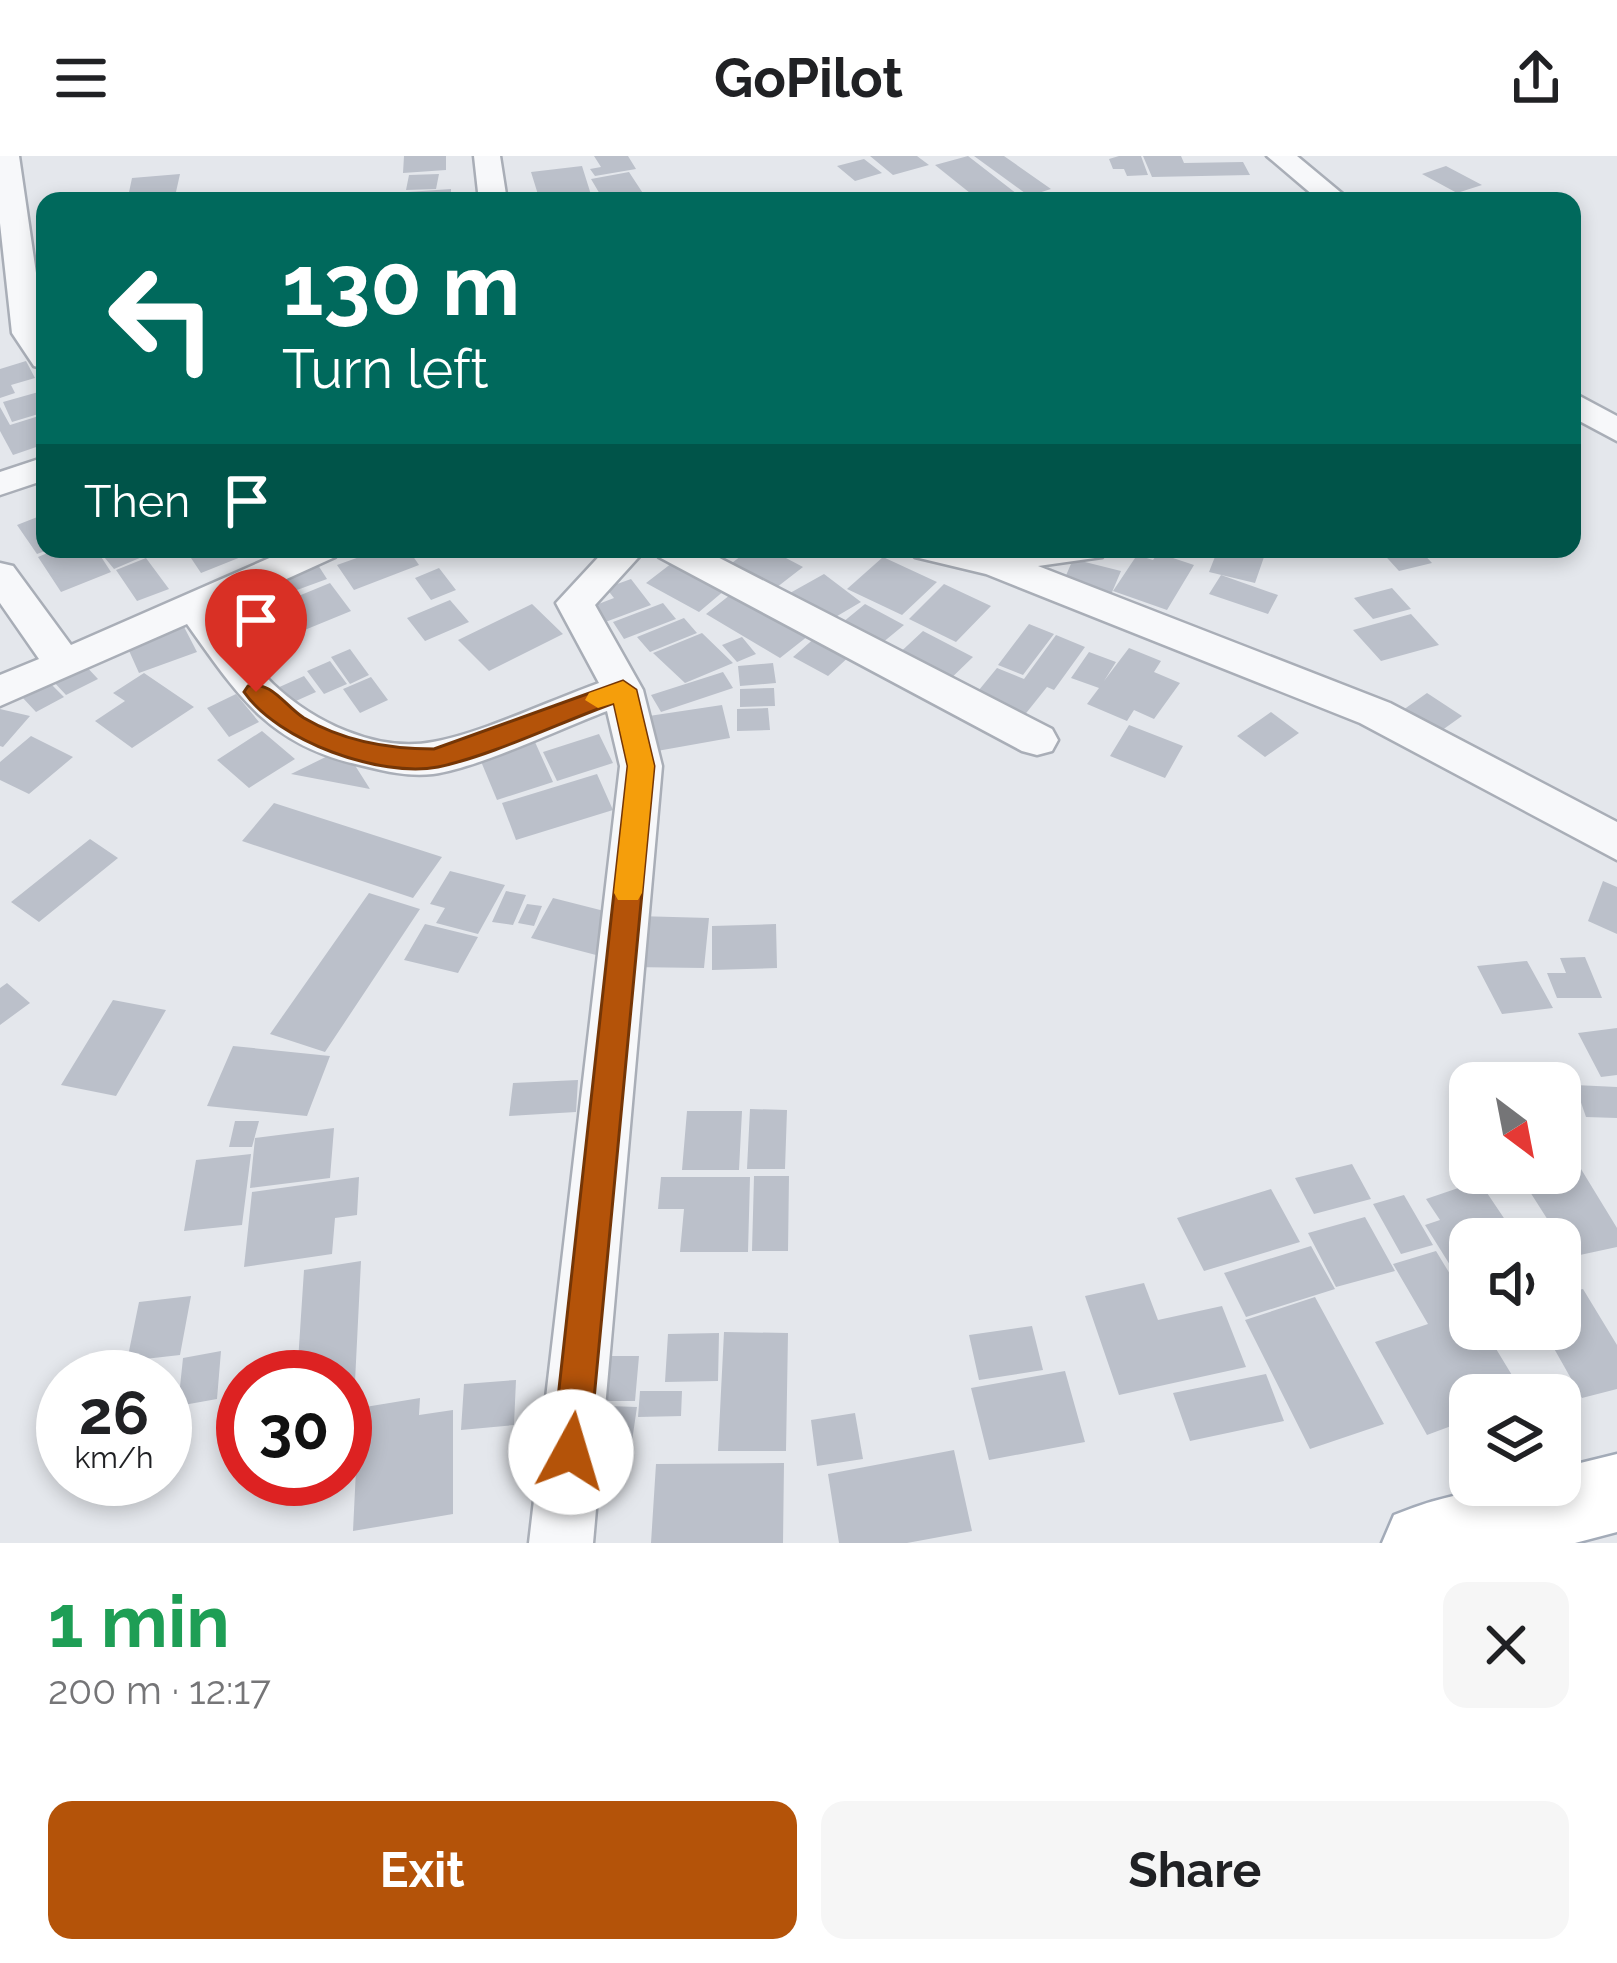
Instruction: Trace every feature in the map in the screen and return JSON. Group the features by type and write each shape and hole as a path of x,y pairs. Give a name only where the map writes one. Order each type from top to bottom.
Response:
{"main road":[{"path":"1422,1543 1536,1529 1617,1493"}],"street":[{"path":"6,156 28,333 36,345"},
{"path":"488,156 492,192"},
{"path":"1280,156 1326,192"},
{"path":"1581,408 1617,430"},
{"path":"0,484 36,471"},
{"path":"0,692 301,558"},
{"path":"561,1543 641,766 623,690 575,603 618,558"},
{"path":"689,558 1037,740"},
{"path":"972,558 996,563 1375,713 1617,844"},
{"path":"996,563 1014,558"},
{"path":"0,575 63,662"},
{"path":"194,605 256,692 292,723 338,745 402,759 436,758 623,690"}],"building":[{"path":"404,156 446,156 446,170 403,173"},
{"path":"594,156 628,156 636,169 595,176 590,169 601,167"},
{"path":"870,156 917,156 929,165 893,175"},
{"path":"968,156 1015,192 969,192 935,165"},
{"path":"974,156 1004,156 1051,189 1024,192"},
{"path":"1141,156 1148,175 1127,176 1124,169 1113,169 1109,159"},
{"path":"1143,156 1181,156 1184,163 1243,162 1250,175 1152,177"},
{"path":"864,159 882,173 855,181 837,166"},
{"path":"582,166 590,192 537,192 531,172"},
{"path":"1446,166 1482,185 1455,192 1422,174"},
{"path":"629,172 642,192 599,192 591,179"},
{"path":"180,174 176,192 129,192 132,178"},
{"path":"439,174 436,189 406,190 409,175"},
{"path":"26,361 35,378 11,385 15,393 0,398 0,369"},
{"path":"36,393 36,415 12,422 3,402"},
{"path":"0,407 10,425 36,417 36,447 13,455 0,431"},
{"path":"36,518 36,553 17,525"},
{"path":"39,558 102,558 111,572 61,592"},
{"path":"105,558 140,558 114,569"},
{"path":"146,558 169,589 137,601 116,570"},
{"path":"191,558 238,558 201,573"},
{"path":"357,558 414,558 419,565 354,590 337,565"},
{"path":"738,558 786,558 803,567 772,591 728,566"},
{"path":"882,558 937,582 902,615 847,589"},
{"path":"1135,558 1173,558 1194,565 1167,610 1113,591"},
{"path":"1214,558 1264,558 1255,583 1209,572"},
{"path":"1387,558 1427,558 1432,563 1399,571"},
{"path":"1073,559 1121,571 1110,597 1062,585"},
{"path":"672,563 725,590 699,612 646,583"},
{"path":"318,565 327,579 286,594 277,580"},
{"path":"439,568 456,590 431,600 415,578"},
{"path":"824,574 861,602 827,622 790,593"},
{"path":"1221,575 1278,595 1268,614 1209,594"},
{"path":"631,579 651,605 600,624 588,608 614,598 606,588"},
{"path":"273,581 288,603 258,615 243,593"},
{"path":"330,583 351,611 290,636 275,614 300,604 296,597"},
{"path":"944,584 991,606 956,642 909,619"},
{"path":"1392,588 1411,609 1373,619 1354,598"},
{"path":"735,591 808,636 780,658 706,614"},
{"path":"450,600 469,622 425,641 407,618"},
{"path":"663,603 676,619 624,639 613,622"},
{"path":"532,604 563,634 489,671 458,640"},
{"path":"865,604 904,625 876,648 837,627"},
{"path":"1411,614 1439,645 1381,661 1353,630"},
{"path":"275,618 289,639 239,659 226,636"},
{"path":"684,618 697,633 650,652 637,637"},
{"path":"182,623 197,652 139,673 126,644"},
{"path":"1029,624 1054,634 1023,675 998,665"},
{"path":"923,631 973,657 943,686 893,659"},
{"path":"702,633 733,663 685,683 653,653"},
{"path":"1056,635 1085,647 1054,690 1047,687 1019,722 970,701 997,668 1024,679"},
{"path":"817,636 852,654 828,676 793,657"},
{"path":"742,637 756,654 737,662 722,645"},
{"path":"1129,648 1161,661 1154,672 1180,683 1154,719 1134,710 1127,721 1087,704 1099,688 1071,678 1089,652 1116,662 1104,681"},
{"path":"350,649 369,675 350,684 331,657"},
{"path":"330,661 347,684 324,694 307,671"},
{"path":"773,663 776,683 740,686 738,666"},
{"path":"84,664 98,679 66,695 52,680"},
{"path":"723,672 733,688 661,712 651,695"},
{"path":"144,673 194,707 132,748 95,721 125,701 113,693"},
{"path":"304,676 316,692 278,709 266,693"},
{"path":"371,677 388,700 360,713 343,689"},
{"path":"50,683 64,697 36,712 22,697"},
{"path":"774,688 775,706 740,707 740,689"},
{"path":"1427,693 1462,716 1431,738 1396,715"},
{"path":"236,694 259,722 229,737 207,708"},
{"path":"722,705 730,738 657,751 649,716"},
{"path":"768,708 770,730 737,731 737,709"},
{"path":"0,709 30,716 3,747 0,746"},
{"path":"1271,712 1299,733 1265,757 1237,736"},
{"path":"1129,725 1183,746 1165,778 1110,756"},
{"path":"262,731 295,759 249,788 217,760"},
{"path":"599,734 613,763 557,781 543,752"},
{"path":"31,736 73,757 29,794 0,780 0,762"},
{"path":"535,742 553,782 497,800 480,759"},
{"path":"344,748 370,789 291,774"},
{"path":"597,774 613,810 516,840 502,803"},
{"path":"274,803 442,857 413,898 242,841"},
{"path":"90,839 118,858 39,922 11,902"},
{"path":"450,871 505,885 478,934 436,923 445,908 430,904"},
{"path":"1603,881 1617,887 1617,934 1588,921"},
{"path":"506,891 526,895 513,925 492,922"},
{"path":"369,893 420,909 325,1052 270,1034"},
{"path":"553,898 616,914 596,955 531,938"},
{"path":"527,904 542,906 534,926 518,923"},
{"path":"637,916 709,918 704,968 630,967"},
{"path":"425,924 478,937 458,973 404,960"},
{"path":"776,924 777,968 712,970 712,926"},
{"path":"1585,957 1602,998 1557,998 1547,973 1566,973 1560,958"},
{"path":"1527,961 1553,1008 1502,1014 1477,966"},
{"path":"7,983 30,1003 0,1025 0,988"},
{"path":"113,1000 166,1010 116,1096 61,1085"},
{"path":"1617,1028 1617,1075 1601,1077 1578,1033"},
{"path":"233,1046 330,1056 307,1116 207,1106"},
{"path":"578,1080 576,1112 509,1116 513,1083"},
{"path":"1581,1085 1617,1087 1617,1118 1586,1117"},
{"path":"750,1109 787,1110 785,1169 747,1169"},
{"path":"687,1111 742,1111 739,1170 682,1170"},
{"path":"235,1121 259,1121 252,1147 229,1147"},
{"path":"334,1128 330,1178 250,1188 255,1138"},
{"path":"251,1154 242,1225 184,1231 196,1160"},
{"path":"1352,1164 1371,1199 1314,1214 1295,1178"},
{"path":"1581,1169 1617,1228 1617,1247 1581,1255 1581,1218 1547,1218 1531,1194 1581,1194"},
{"path":"754,1176 789,1176 788,1251 752,1251"},
{"path":"359,1177 357,1215 335,1218 332,1254 244,1267 252,1192"},
{"path":"661,1177 750,1177 748,1252 680,1252 684,1209 658,1209"},
{"path":"1271,1189 1300,1242 1204,1271 1177,1218"},
{"path":"1449,1191 1488,1194 1504,1218 1449,1218 1449,1263 1425,1225 1440,1220 1426,1199"},
{"path":"1404,1195 1433,1245 1401,1254 1373,1204"},
{"path":"1365,1217 1395,1271 1336,1287 1308,1233"},
{"path":"1311,1246 1335,1289 1246,1317 1224,1273"},
{"path":"1436,1251 1449,1272 1449,1350 1497,1350 1511,1374 1449,1374 1449,1427 1427,1435 1375,1342 1428,1324 1393,1264"},
{"path":"361,1261 357,1350 299,1350 304,1270"},
{"path":"1144,1283 1158,1320 1222,1306 1246,1367 1119,1395 1085,1296"},
{"path":"1581,1289 1617,1345 1617,1389 1582,1398 1581,1374 1568,1374 1555,1350 1581,1350"},
{"path":"191,1296 181,1350 129,1350 139,1302"},
{"path":"1315,1297 1384,1424 1310,1449 1245,1320"},
{"path":"1032,1326 1043,1370 979,1380 969,1335"},
{"path":"724,1332 788,1333 786,1451 718,1451"},
{"path":"719,1333 718,1381 665,1382 668,1334"},
{"path":"216,1352 216,1399 192,1403 192,1356"},
{"path":"611,1356 639,1356 635,1401 606,1401"},
{"path":"1065,1371 1085,1442 989,1460 971,1388"},
{"path":"1266,1374 1284,1421 1190,1441 1173,1393"},
{"path":"516,1380 514,1425 461,1430 464,1384"},
{"path":"640,1391 682,1391 681,1416 638,1417"},
{"path":"420,1398 419,1415 453,1410 453,1514 353,1531 354,1506 372,1506 372,1406"},
{"path":"609,1406 637,1407 632,1441 604,1438"},
{"path":"855,1413 863,1459 817,1466 811,1420"},
{"path":"954,1450 972,1531 907,1543 839,1543 828,1474"},
{"path":"784,1463 783,1543 651,1543 656,1464"}],"slow traffic":[{"path":"598,700 623,690 641,766 628,893"}],"route":[{"path":"256,692 292,723 338,745 402,759 436,758 623,690 641,766 571,1452"}]}
